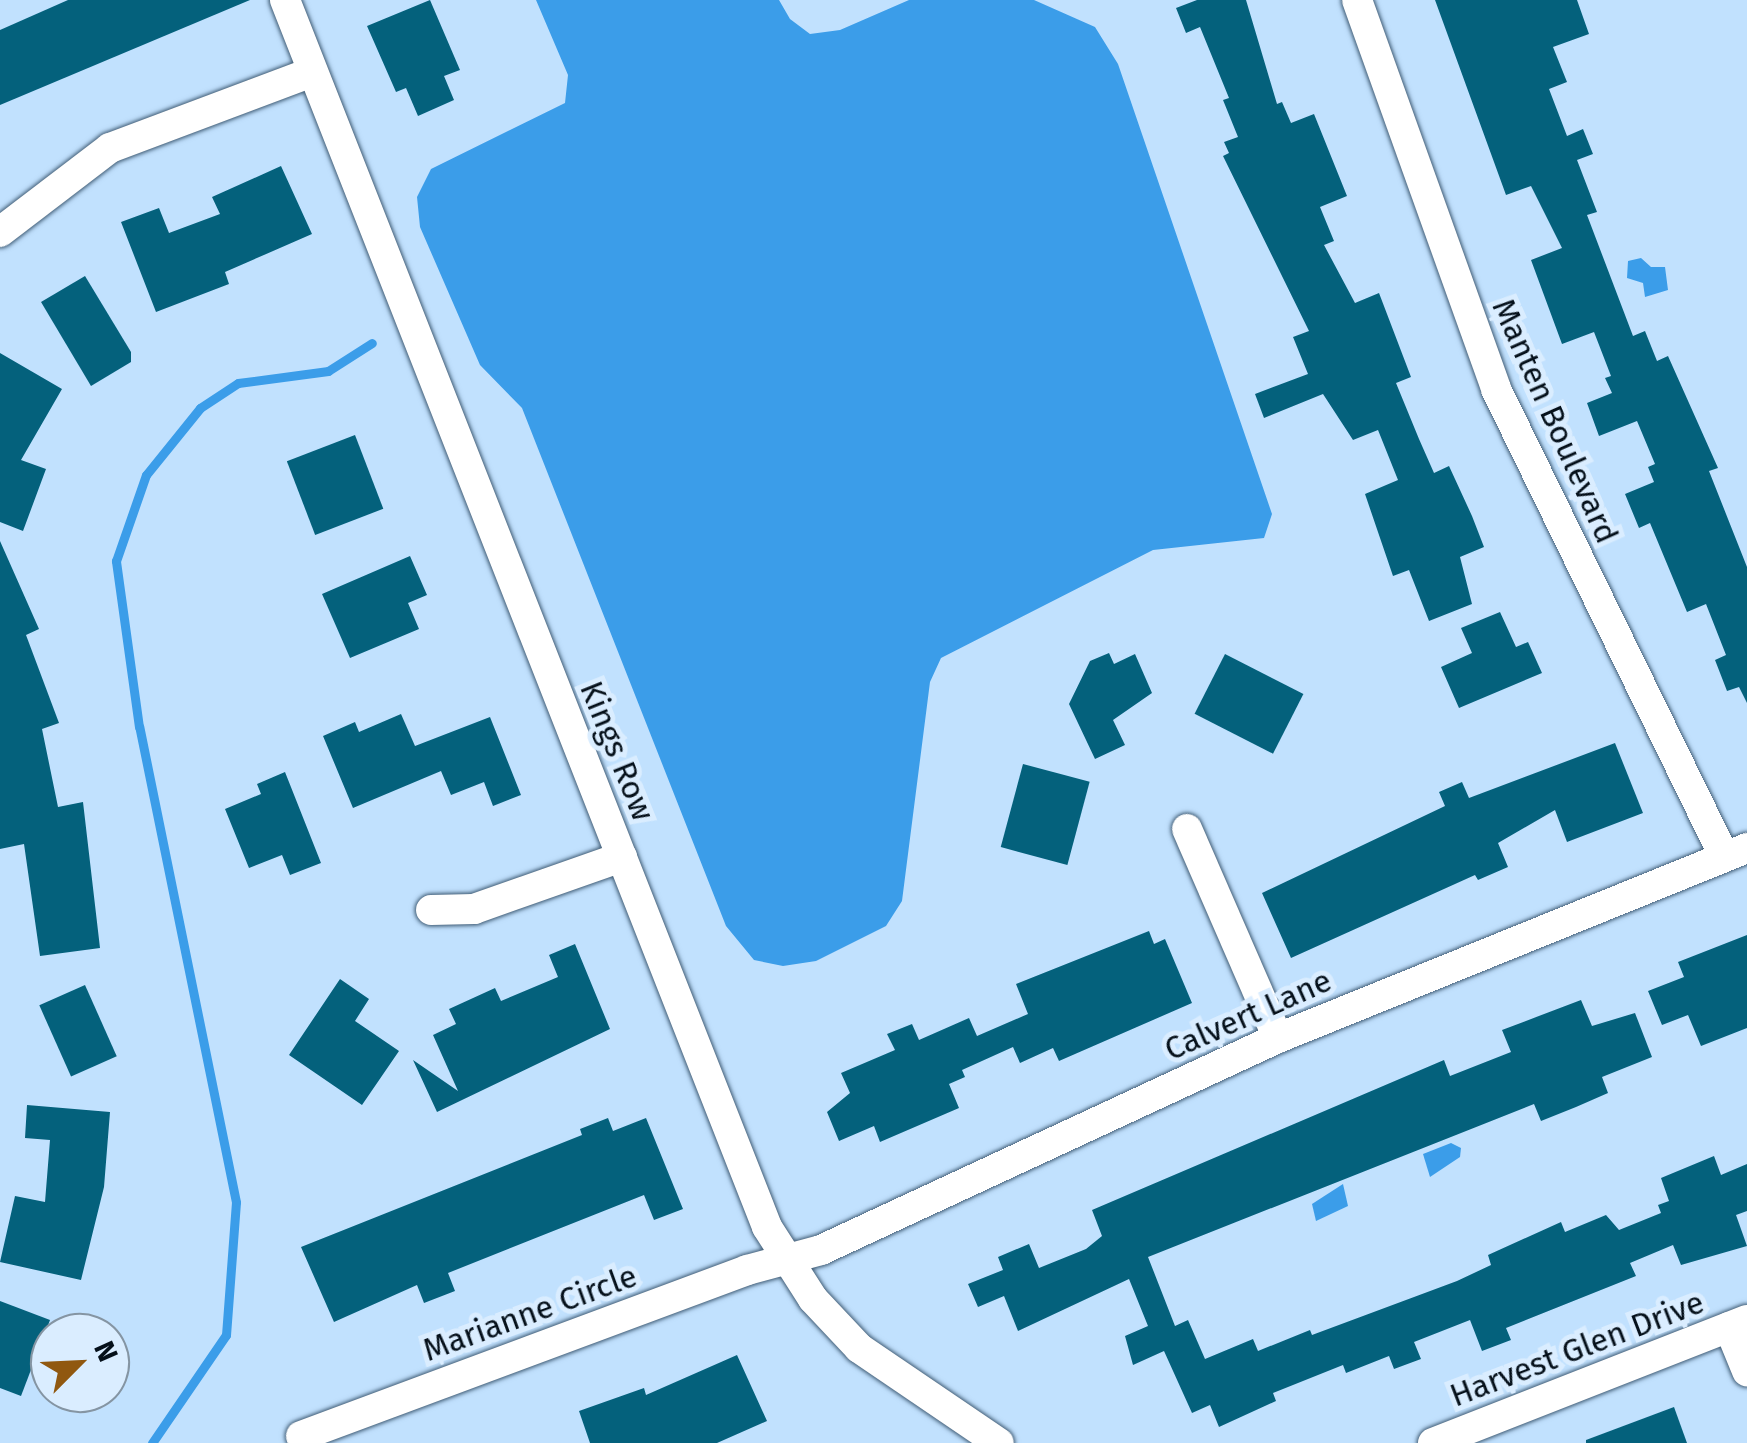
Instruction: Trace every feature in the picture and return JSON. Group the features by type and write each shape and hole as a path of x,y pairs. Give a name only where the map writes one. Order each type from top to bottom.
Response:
{"street":[{"name":"Kings Row","path":"285,0 622,857 749,1192 784,1260 859,1348 999,1443"},
{"name":"Manten Boulevard","path":"1357,0 1496,389 1736,852"},
{"path":"0,232 110,148 312,72"},
{"path":"1186,828 1278,1038"},
{"name":"Calvert Lane","path":"784,1260 820,1250 1278,1038 1736,852"},
{"path":"431,910 474,908 622,857"},
{"name":"Marianne Circle","path":"302,1436 784,1260"},
{"path":"1738,1323 1747,1371"},
{"name":"Harvest Glen Drive","path":"1434,1443 1738,1323"}],"water":[{"path":"536,0 779,0 790,19 810,34 840,30 909,0 1034,0 1095,27 1118,64 1272,514 1264,538 1153,550 941,658 930,682 902,901 886,926 816,961 783,966 754,960 726,926 522,408 480,365 420,227 417,197 431,169 565,103 568,75"},
{"path":"1641,258 1651,267 1665,267 1668,290 1645,297 1643,283 1627,278 1628,261"},
{"path":"1451,1143 1461,1148 1460,1157 1430,1177 1423,1154"},
{"path":"1343,1184 1348,1206 1316,1221 1312,1204"}],"building":[{"path":"68,0 250,0 0,105 0,30"},
{"path":"430,0 460,70 444,76 454,100 418,116 406,88 396,92 367,26"},
{"path":"1197,0 1246,0 1277,104 1282,102 1291,123 1314,114 1347,196 1320,207 1334,241 1324,245 1355,303 1379,293 1411,377 1396,383 1419,439 1434,473 1449,466 1472,516 1484,547 1460,557 1472,604 1429,621 1409,570 1393,576 1365,494 1398,480 1378,430 1353,440 1323,394 1264,418 1255,394 1308,374 1293,337 1309,331 1223,156 1229,153 1224,142 1238,137 1223,100 1229,98 1200,27 1186,33 1176,8"},
{"path":"1435,0 1577,0 1589,34 1553,47 1567,82 1549,89 1567,136 1583,129 1593,154 1577,160 1597,212 1587,215 1633,336 1645,331 1657,361 1668,356 1718,468 1709,471 1747,567 1747,703 1739,687 1727,691 1715,660 1726,655 1706,604 1687,612 1650,523 1639,528 1625,494 1654,482 1648,467 1655,464 1637,421 1599,436 1587,403 1612,393 1605,378 1611,376 1594,332 1562,344 1531,260 1562,248 1531,186 1506,195"},
{"path":"281,166 312,234 225,272 229,284 156,312 121,222 159,208 169,233 220,214 212,197"},
{"path":"85,276 131,352 131,362 91,386 41,302"},
{"path":"0,353 62,389 21,460 46,469 23,531 0,522"},
{"path":"355,435 383,509 315,535 287,461"},
{"path":"0,541 39,629 26,635 59,723 42,729 58,807 83,802 100,948 40,956 24,844 0,849"},
{"path":"410,556 427,595 408,603 419,629 350,658 322,594"},
{"path":"1500,612 1516,647 1528,642 1542,673 1459,708 1441,667 1472,653 1461,628"},
{"path":"1109,653 1114,664 1135,654 1152,693 1113,720 1125,745 1095,759 1069,704 1090,661"},
{"path":"1225,654 1303,694 1273,754 1195,714"},
{"path":"401,714 415,746 490,717 521,795 493,806 484,782 451,795 441,771 353,808 323,736 355,722 359,732"},
{"path":"1615,743 1643,813 1567,842 1555,810 1498,843 1508,867 1478,880 1475,875 1291,958 1262,893 1445,806 1439,792 1462,782 1469,798"},
{"path":"1023,764 1090,782 1067,865 1001,847"},
{"path":"285,772 321,863 290,875 282,855 249,868 225,809 261,794 257,784"},
{"path":"1149,931 1154,944 1165,939 1192,1003 1059,1061 1053,1048 1020,1063 1013,1047 962,1070 965,1077 949,1084 959,1108 880,1142 874,1126 839,1141 827,1112 850,1093 841,1073 895,1050 887,1034 912,1024 919,1040 969,1018 977,1036 1028,1014 1016,984"},
{"path":"1747,935 1747,1028 1701,1046 1688,1015 1662,1025 1648,991 1684,977 1678,962"},
{"path":"575,944 610,1029 437,1112 413,1060 458,1091 433,1035 456,1024 449,1009 495,988 501,1001 558,977 549,955"},
{"path":"340,979 369,999 355,1021 399,1051 362,1105 289,1055"},
{"path":"85,985 117,1056 71,1077 39,1005"},
{"path":"1581,1000 1592,1026 1635,1013 1652,1057 1602,1077 1608,1093 1541,1121 1534,1104 1148,1257 1175,1326 1188,1320 1205,1359 1253,1339 1258,1351 1310,1330 1312,1335 1457,1281 1491,1265 1488,1255 1561,1222 1565,1232 1606,1215 1619,1230 1661,1213 1658,1205 1669,1201 1661,1178 1714,1156 1721,1175 1747,1164 1747,1211 1736,1215 1747,1246 1681,1265 1673,1245 1630,1263 1636,1276 1506,1328 1511,1340 1482,1351 1470,1320 1414,1342 1421,1359 1394,1369 1389,1356 1346,1373 1343,1365 1273,1393 1276,1401 1219,1427 1210,1405 1192,1413 1164,1351 1133,1365 1125,1336 1148,1326 1129,1279 1018,1331 1004,1296 978,1307 968,1284 1003,1270 998,1257 1029,1244 1039,1268 1086,1249 1102,1236 1092,1210 1444,1060 1450,1076 1511,1052 1502,1030"},
{"path":"27,1105 110,1112 104,1187 81,1280 0,1262 15,1196 45,1202 50,1140 25,1138"},
{"path":"608,1118 613,1131 646,1118 683,1209 654,1220 644,1195 448,1273 455,1291 424,1303 417,1285 334,1322 301,1247 582,1135 580,1129"},
{"path":"0,1301 32,1313 30,1372 21,1396 0,1388"},
{"path":"737,1355 767,1421 717,1443 590,1443 579,1411 644,1388 646,1395"},
{"path":"1674,1407 1687,1443 1586,1443 1586,1440"}],"waterway":[{"path":"152,1443 226,1335 236,1202 139,727 116,561 146,475 200,408 238,383 328,371 372,343"}]}
